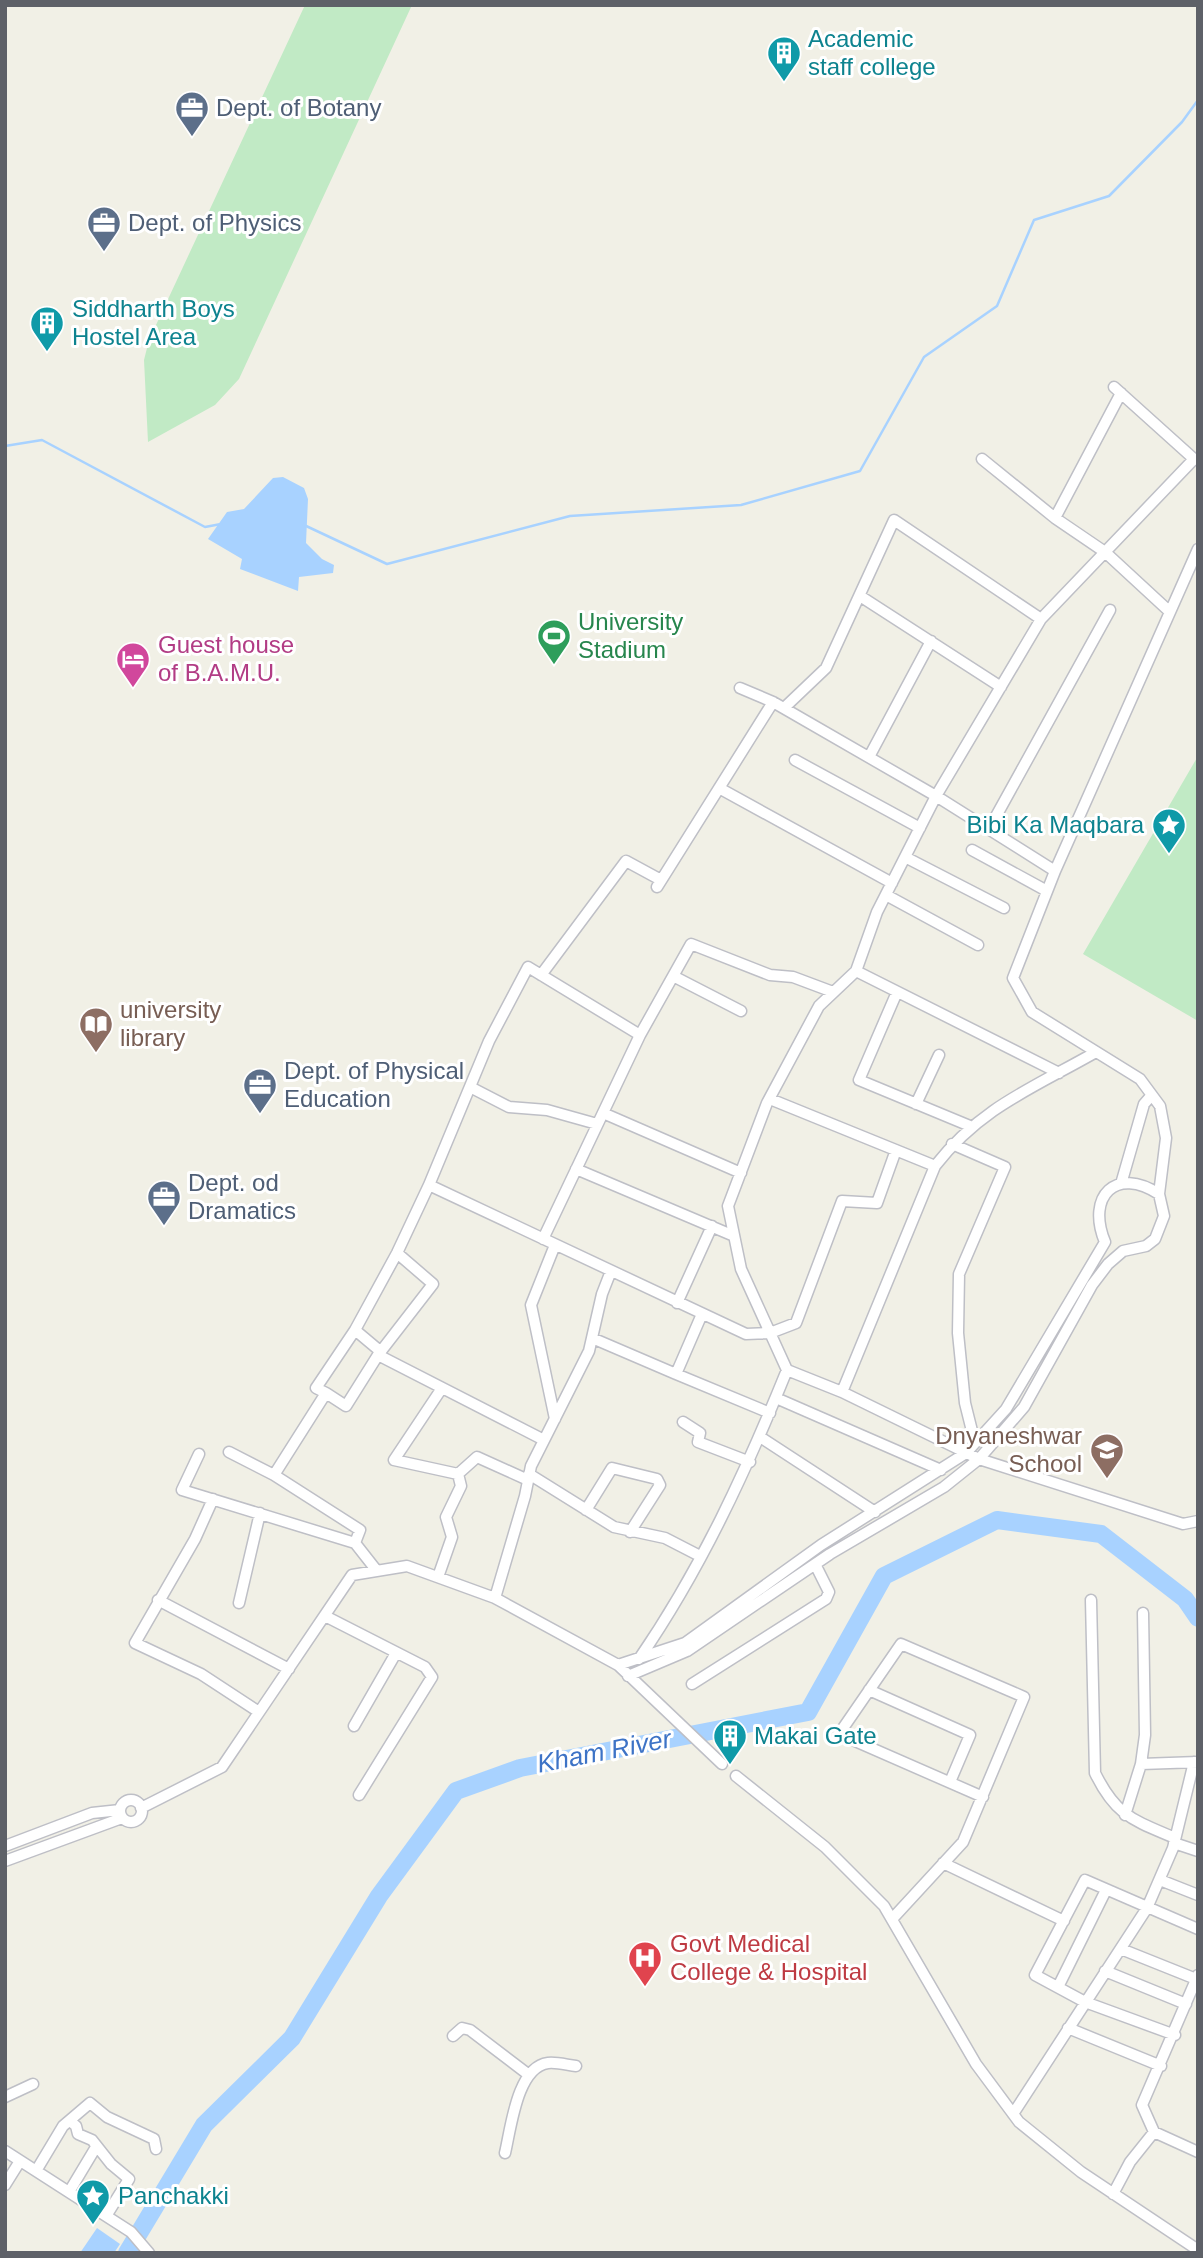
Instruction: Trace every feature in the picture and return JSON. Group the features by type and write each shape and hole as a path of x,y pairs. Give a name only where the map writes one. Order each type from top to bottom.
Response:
{"street":[{"path":"1055,518 1118,390 1196,460 1041,619 936,796 886,895 856,971 819,1006 770,1099 728,1206 741,1269 787,1370 842,1392 979,1459 1183,1524 1198,1521"},
{"path":"982,459 1055,518 1105,552 1170,612"},
{"path":"784,708 826,668 894,520 1041,619"},
{"path":"628,1676 687,1651 815,1564 944,1487 979,1459 1024,1407 1092,1285 1108,1264 1123,1251 1146,1247 1155,1239 1164,1216 1159,1194 1166,1138 1160,1106 1140,1079 1032,1012 1013,978 1055,871 1198,549"},
{"path":"860,596 1001,687"},
{"path":"989,829 1110,610"},
{"path":"869,757 930,641"},
{"path":"740,688 773,702 869,757 1055,871"},
{"path":"541,975 626,861 659,884 773,702"},
{"path":"795,760 920,828"},
{"path":"719,788 892,883"},
{"path":"972,850 1047,891"},
{"path":"905,857 1003,908"},
{"path":"886,895 978,945"},
{"path":"543,1239 640,1035 691,944 770,975 793,976 833,992"},
{"path":"397,1253 433,1284 379,1353 346,1406 316,1388 355,1331 397,1253 429,1185 489,1041 528,967 640,1035"},
{"path":"856,971 1059,1073"},
{"path":"673,976 741,1011"},
{"path":"897,992 858,1079 970,1126"},
{"path":"842,1392 935,1166 952,1144 987,1112 1096,1052"},
{"path":"916,1104 939,1055"},
{"path":"470,1087 509,1107 547,1110 597,1124"},
{"path":"1121,1184 1144,1104 1151,1096"},
{"path":"770,1099 935,1166"},
{"path":"603,1113 741,1173"},
{"path":"952,1144 1005,1167 959,1274 958,1333 965,1403 975,1443"},
{"path":"429,1185 746,1335 770,1333 796,1323 842,1201 877,1203 896,1150"},
{"path":"576,1169 734,1236"},
{"path":"1123,1251 1105,1242 1097,1217 1098,1206 1105,1195 1121,1184 1140,1184 1159,1194"},
{"path":"677,1303 712,1226"},
{"path":"618,1665 685,1643 821,1545 966,1453 1006,1409 1105,1242"},
{"path":"555,1245 531,1305 555,1419"},
{"path":"495,1598 529,1477 544,1440 589,1351 602,1294 611,1271"},
{"path":"677,1374 702,1314"},
{"path":"355,1331 379,1353 544,1440"},
{"path":"592,1338 770,1413"},
{"path":"639,1659 664,1622 750,1462 787,1370"},
{"path":"442,1388 394,1460 458,1474"},
{"path":"274,1475 326,1393"},
{"path":"776,1398 941,1470"},
{"path":"683,1422 700,1433 698,1442 750,1462"},
{"path":"760,1437 875,1512"},
{"path":"229,1452 274,1475 360,1530 355,1543"},
{"path":"199,1454 182,1490 355,1543 377,1571"},
{"path":"458,1474 477,1457 529,1477 614,1527 665,1538 700,1556"},
{"path":"586,1510 612,1468 657,1479 660,1485 631,1532"},
{"path":"438,1577 452,1537 446,1517 461,1486 458,1474"},
{"path":"213,1499 195,1539 135,1643 201,1674 259,1712"},
{"path":"239,1604 260,1513"},
{"path":"692,1684 825,1599 829,1592 815,1564"},
{"path":"121,1814 124,1803 132,1800 141,1808 222,1767 352,1575 407,1566 495,1598 618,1665 662,1710 722,1764"},
{"path":"158,1600 289,1669"},
{"path":"1091,1600 1095,1773 1107,1798 1125,1815 1198,1851"},
{"path":"1125,1815 1141,1764 1145,1735 1143,1613"},
{"path":"325,1616 429,1670 431,1681 359,1795"},
{"path":"892,1918 963,1842 983,1797 1024,1698 901,1644 839,1734 983,1797"},
{"path":"354,1726 396,1653"},
{"path":"869,1690 970,1735 950,1782"},
{"path":"1013,2114 1147,1908 1175,1841 1196,1762 1141,1764"},
{"path":"736,1776 825,1847 884,1906 976,2064 1013,2114 1081,2172 1198,2250"},
{"path":"5,1846 92,1813 121,1814"},
{"path":"5,1861 121,1814"},
{"path":"943,1863 1064,1920"},
{"path":"1175,2035 1085,2002 1035,1975 1085,1880 1198,1929"},
{"path":"1160,1880 1198,1895"},
{"path":"1058,1987 1106,1890"},
{"path":"1121,1949 1197,1977 1175,2035 1142,2105 1154,2132 1198,2152"},
{"path":"1105,1971 1186,2004"},
{"path":"453,2036 463,2028 470,2030 529,2075"},
{"path":"1068,2028 1160,2066"},
{"path":"506,2153 517,2101 529,2075 534,2069 548,2063 576,2066"},
{"path":"5,2097 33,2084"},
{"path":"36,2171 63,2126 90,2103 107,2117 154,2139 156,2149"},
{"path":"70,2121 76,2126 78,2134 92,2140 129,2179 106,2216"},
{"path":"1113,2194 1130,2162 1154,2132"},
{"path":"69,2192 96,2147"},
{"path":"5,2151 131,2232 149,2253"},
{"path":"5,2185 20,2161"}],"green space":[{"path":"305,5 412,5 239,379 215,405 148,442 144,360 149,340"},
{"name":"Bibi Ka Maqbara","path":"1198,756 1198,1021 1083,954"}],"water":[{"path":"283,477 304,488 308,499 306,543 322,559 334,565 333,573 299,577 298,591 240,569 242,559 208,539 227,512 244,509 273,478"},
{"path":"97,2228 120,2244 114,2253 80,2253"}],"waterway":[{"path":"304,525 387,564 570,516 741,505 860,471 924,357 997,306 1034,220 1109,196 1182,122 1198,100"},
{"path":"5,446 42,440 205,527 221,524"},
{"name":"Kham River","path":"127,2253 204,2125 292,2038 379,1896 456,1791 520,1768 808,1712 884,1576 997,1520 1101,1534 1185,1599 1198,1618"}],"place":[{"name":"Academic staff college","path":"784,83"},
{"name":"Dept. of Botany","path":"192,138"},
{"name":"Dept. of Physics","path":"104,253"},
{"name":"Siddharth Boys Hostel Area","path":"47,353"},
{"name":"University Stadium","path":"554,666"},
{"name":"Guest house of B.A.M.U.","path":"133,689"},
{"name":"Bibi Ka Maqbara","path":"1169,855"},
{"name":"university library","path":"96,1054"},
{"name":"Dept. of Physical Education","path":"260,1115"},
{"name":"Dept. od Dramatics","path":"164,1227"},
{"name":"Dnyaneshwar School","path":"1107,1480"},
{"name":"Makai Gate","path":"730,1766"},
{"name":"Govt Medical College & Hospital","path":"645,1988"},
{"name":"Panchakki","path":"93,2226"}]}
